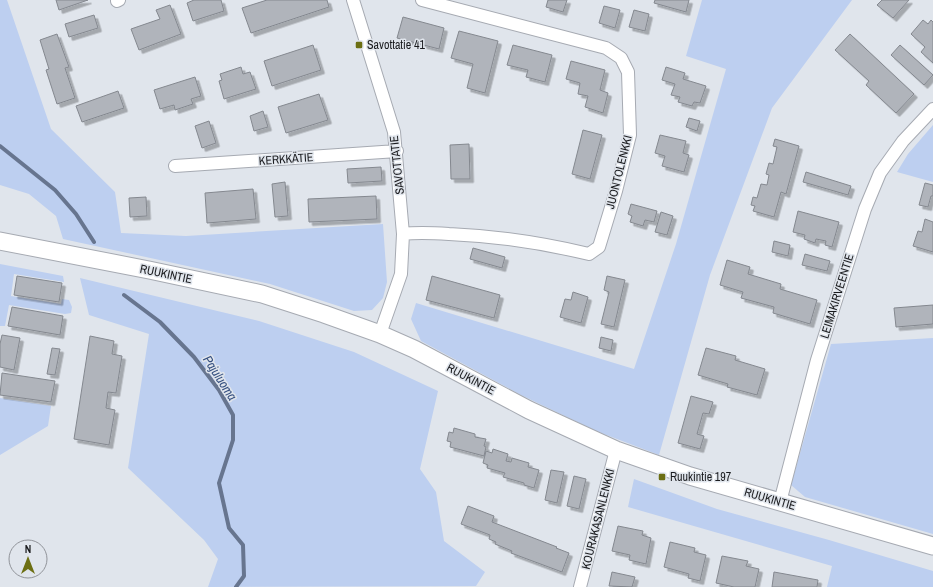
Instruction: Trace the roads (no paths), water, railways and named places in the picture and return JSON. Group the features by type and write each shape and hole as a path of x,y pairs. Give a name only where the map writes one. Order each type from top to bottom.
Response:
{"street":[{"name":"SAVOTTATIE","path":"353,0 394,132 397,151 403,234 401,274 380,334"},
{"name":"JUONTOLENKKI","path":"403,234 463,234 513,239 590,254 599,247 616,191 630,135 628,72 621,58 598,46 422,0"},
{"name":"LEIMAKIRVEENTIE","path":"780,502 817,360 865,209 880,173 903,141 933,109"},
{"name":"KERKKÄTIE","path":"175,166 397,151"},
{"name":"RUUKINTIE","path":"0,241 262,294 324,314 380,334 414,349 529,410 616,450 690,476 933,546"},
{"name":"KOURAKASANLENKKI","path":"580,587 616,450"}],"waterway":[{"name":"Pajuluoma","path":"0,146 55,190 76,214 94,242"},
{"name":"Pajuluoma","path":"124,295 160,322 194,357 219,390 233,415 233,440 219,483 229,528 243,545 244,576 236,587"}],"place":[{"name":"Savottatie 41","path":"359,45"},
{"name":"Ruukintie 197","path":"662,477"}]}
